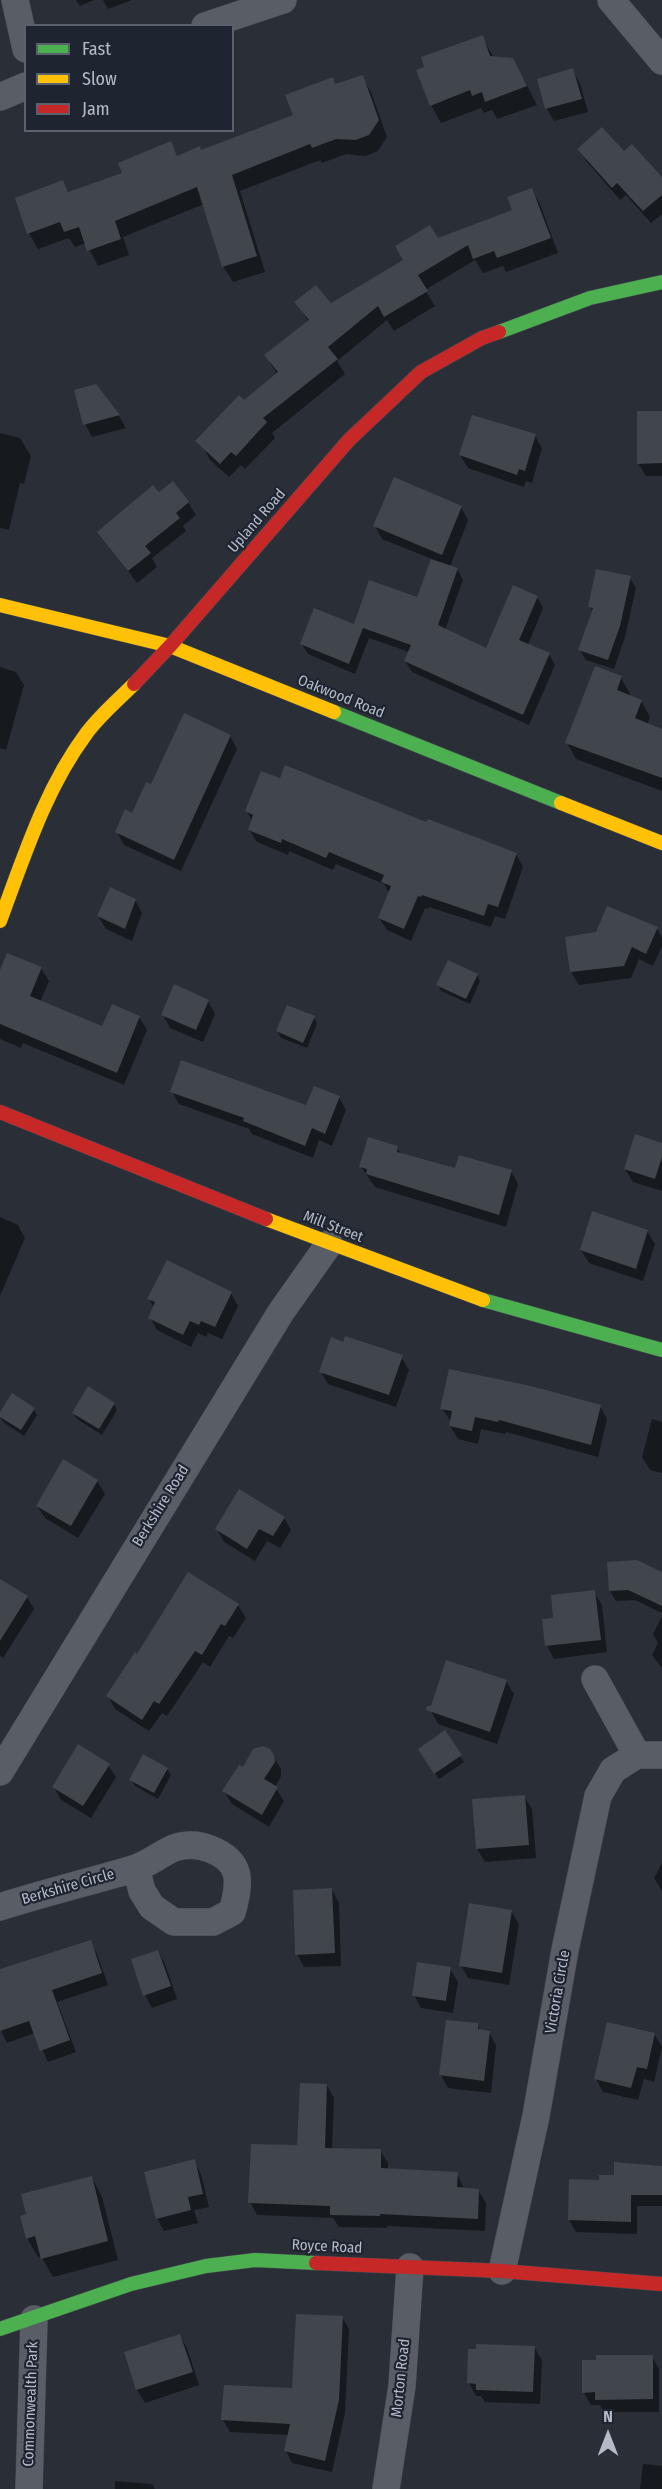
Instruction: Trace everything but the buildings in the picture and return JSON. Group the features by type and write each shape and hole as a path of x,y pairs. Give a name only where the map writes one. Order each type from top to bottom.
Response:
{"street":[{"path":"15,0 24,40"},
{"path":"212,24 283,0"},
{"path":"611,0 662,61"},
{"path":"0,97 24,87"},
{"name":"Upland Road","path":"0,921 33,832 60,772 87,732 170,646 349,440 421,372 482,338 590,298 662,282"},
{"name":"Oakwood Road","path":"0,605 170,646 662,843"},
{"name":"Mill Street","path":"0,1112 329,1244 478,1299 662,1350"},
{"name":"Berkshire Road","path":"0,1772 274,1322 329,1244"},
{"path":"595,1679 649,1755"},
{"name":"Victoria Circle","path":"502,2271 536,2116 565,1950 598,1796 613,1770 649,1755"},
{"name":"Berkshire Circle","path":"0,1907 64,1886 136,1868"},
{"name":"Royce Road","path":"0,2329 130,2284 206,2266 255,2260 502,2271 662,2284"},
{"name":"Morton Road","path":"386,2489 402,2386 410,2267"},
{"name":"Commonwealth Park","path":"29,2489 34,2319"}],"traffic: fast":[{"path":"499,332 590,298 662,282"},
{"path":"334,712 561,803"},
{"path":"483,1300 662,1350"},
{"path":"0,2329 131,2284 206,2266 255,2260 316,2263"}],"traffic: slow":[{"path":"0,605 170,646 334,712"},
{"path":"0,921 27,848 59,777 91,727 134,684"},
{"path":"561,803 662,843"},
{"path":"266,1219 483,1300"}],"traffic: jam":[{"path":"134,684 170,646 349,440 421,372 482,338 499,332"},
{"path":"0,1112 266,1219"},
{"path":"316,2263 502,2271 662,2284"}]}
